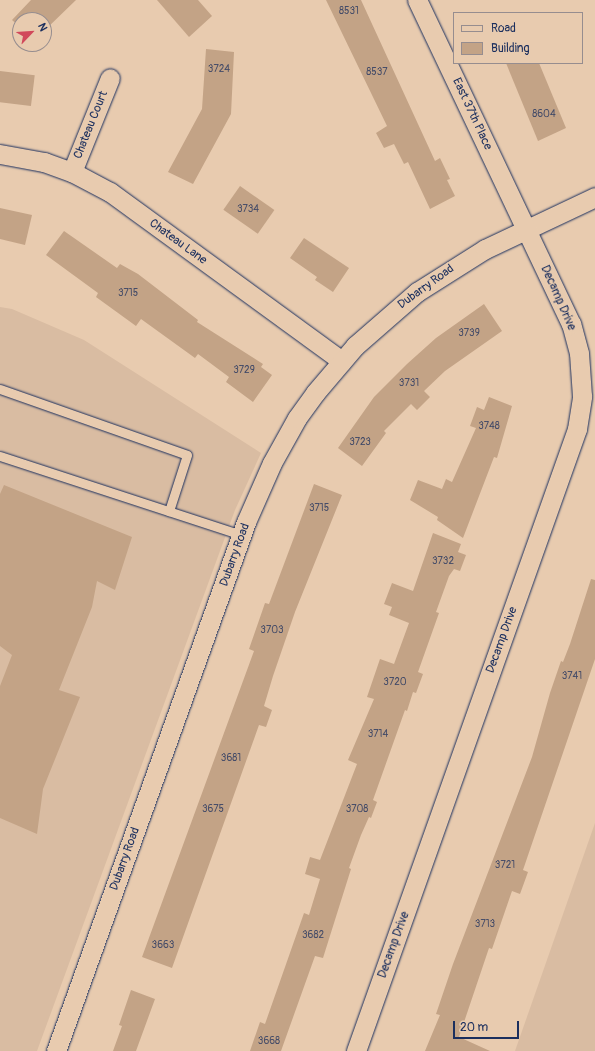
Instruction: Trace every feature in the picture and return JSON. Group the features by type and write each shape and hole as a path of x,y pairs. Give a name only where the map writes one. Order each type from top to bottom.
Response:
{"street":[{"name":"East 37th Place","path":"417,0 526,229"},
{"name":"Chateau Court","path":"72,172 110,78"},
{"name":"Chateau Lane","path":"0,154 44,162 72,172 110,192 342,361"},
{"name":"Dubarry Road","path":"56,1051 256,496 287,436 315,393 342,361 386,317 417,292 468,258 595,197"},
{"name":"Decamp Drive","path":"356,1051 580,418 583,385 575,336 526,229"}],"lane":[{"path":"0,389 187,455 169,511"},
{"path":"0,456 242,535"}],"shaded area":[{"path":"0,307 12,309 84,340 261,453 235,510 37,1051 0,1051"},
{"path":"595,823 595,1051 515,1051"}],"building":[{"path":"31,0 76,0 52,23 52,12 20,12"},
{"path":"157,0 198,0 212,16 189,37"},
{"path":"326,0 361,0 435,161 440,158 450,179 447,180 455,196 430,209 408,162 404,164 394,144 384,148 376,133 387,126"},
{"path":"206,49 234,52 231,114 193,184 168,172 202,109"},
{"path":"506,64 539,64 566,128 538,141"},
{"path":"0,71 35,75 31,106 0,102"},
{"path":"240,186 274,210 258,234 223,210"},
{"path":"0,208 32,215 25,245 0,239"},
{"path":"64,231 117,268 120,264 138,274 198,320 197,322 263,364 261,367 272,375 253,402 226,382 229,377 198,354 195,358 141,319 136,326 96,297 98,293 46,255"},
{"path":"304,238 349,268 333,292 315,280 317,277 290,258"},
{"path":"484,304 502,331 445,371 424,391 430,397 417,410 411,404 384,431 386,433 362,466 338,448 374,397 407,364 436,338"},
{"path":"489,397 512,406 497,458 494,457 463,538 437,520 438,517 410,500 418,480 442,489 446,479 452,482 476,428 470,426 477,407 484,410"},
{"path":"314,484 342,495 295,612 273,676 264,706 272,710 266,727 259,725 172,968 142,957 254,651 249,649 265,603 269,604"},
{"path":"4,485 132,537 115,590 97,581 92,607 59,690 80,697 43,789 37,834 0,818 0,686 12,655 0,646 0,494"},
{"path":"433,533 461,544 458,552 466,555 460,571 454,569 449,576 436,612 439,613 418,672 423,674 416,693 413,692 407,711 405,710 373,800 377,802 371,818 369,817 361,835 349,868 351,869 323,958 315,956 281,1051 250,1051 260,1022 265,1024 304,913 309,915 320,879 305,874 310,857 320,860 357,764 348,760 374,699 367,697 380,659 394,664 409,623 389,615 392,607 384,604 392,583 413,591"},
{"path":"591,579 595,580 595,659 523,870 528,872 520,894 512,891 492,949 489,948 459,1037 490,1051 425,1051 440,1015 436,1014 453,964 532,757 550,693 561,661 563,662 570,644"},
{"path":"131,990 155,999 136,1051 113,1051 122,1026 119,1025"}]}
